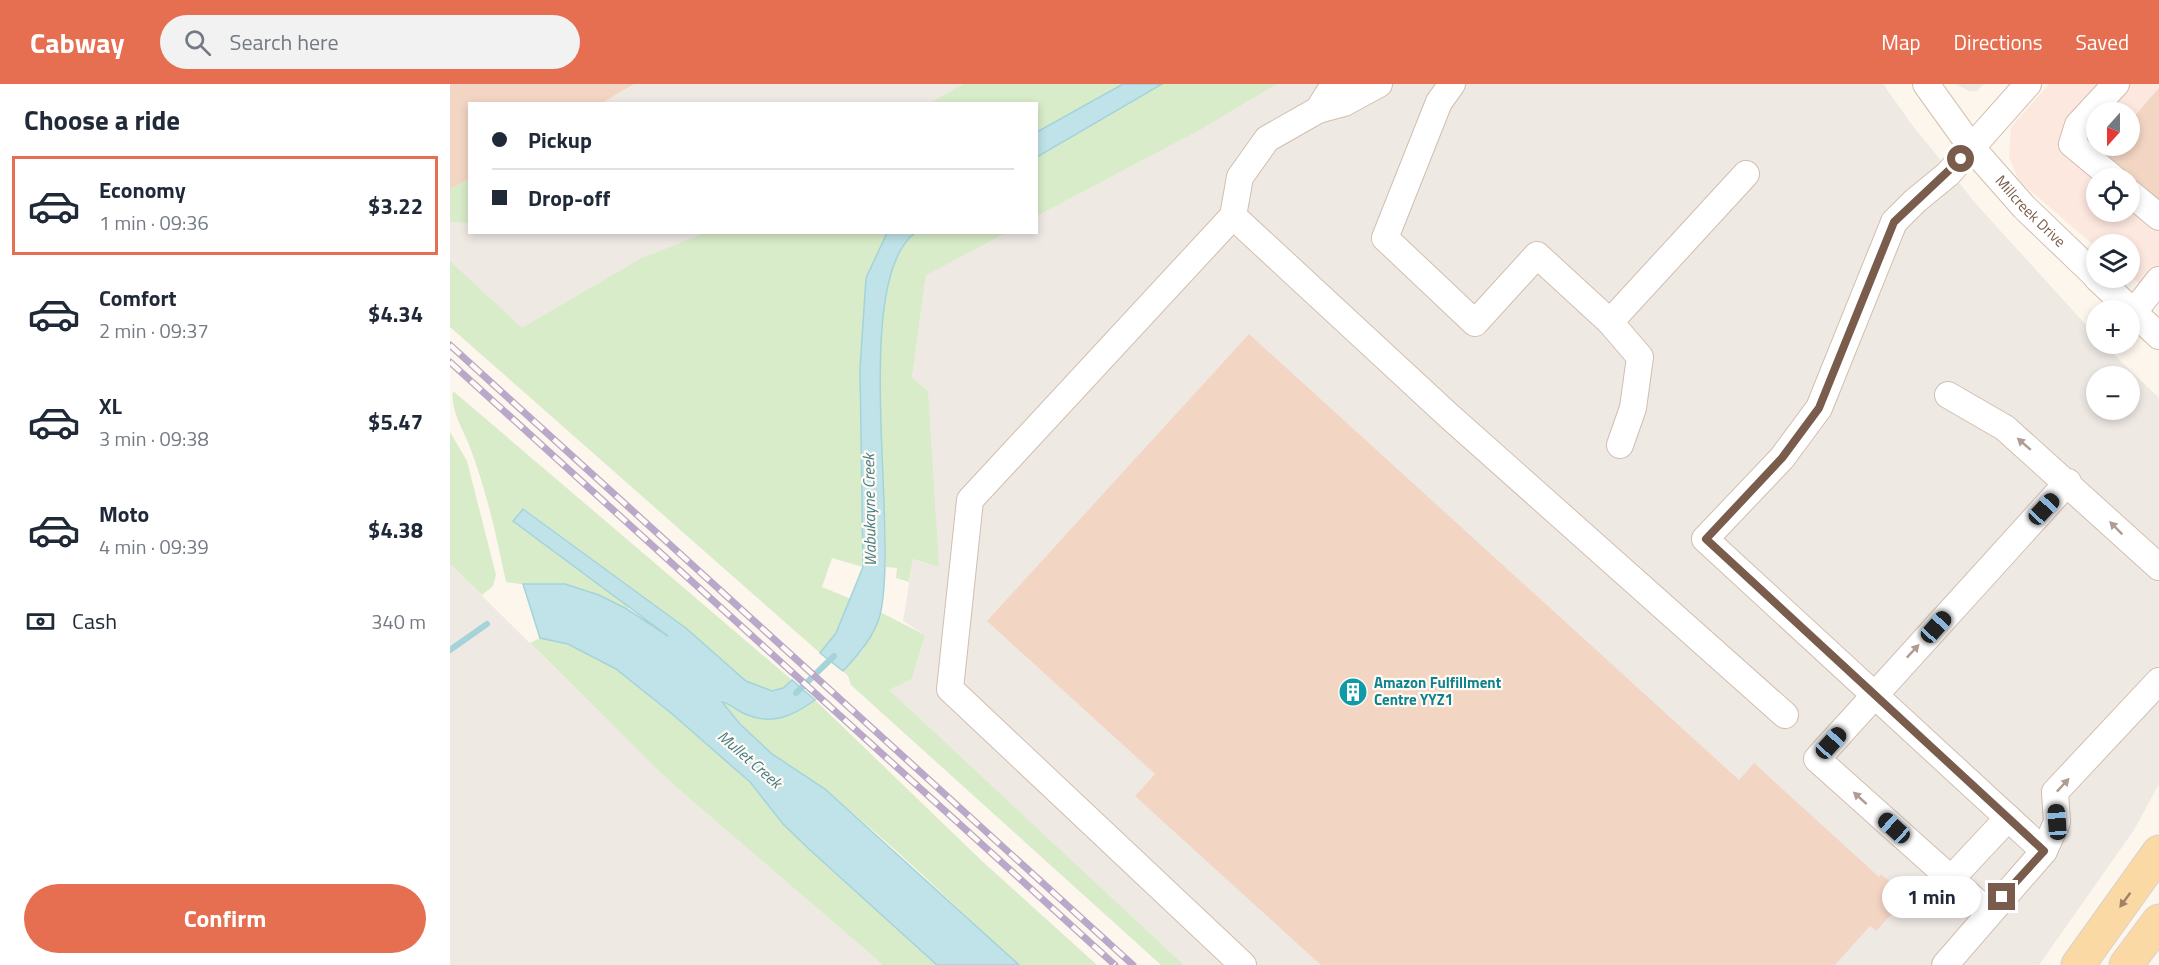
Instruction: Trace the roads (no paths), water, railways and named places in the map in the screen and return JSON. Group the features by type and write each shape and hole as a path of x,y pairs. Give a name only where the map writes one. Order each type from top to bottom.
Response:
{"main road":[{"path":"2078,965 2159,852"},
{"path":"2126,965 2159,921"}],"street":[{"path":"1318,110 1332,88 1339,84"},
{"path":"1243,965 950,689 970,500 1233,216 1240,177 1267,139 1318,110 1344,103 1379,84"},
{"path":"1452,84 1439,102 1385,238 1475,323 1537,255 1610,322 1640,357 1633,408 1620,445"},
{"name":"Millcreek Drive","path":"1926,84 1972,148 2024,207 2086,266"},
{"path":"2028,84 1948,174 1894,222 1819,408 1782,458 1706,539 2044,851"},
{"path":"2101,168 2072,144 2078,124 2116,84"},
{"path":"1610,322 1746,174"},
{"path":"2140,202 2159,218"},
{"path":"1233,216 1448,415 1785,715"},
{"path":"2140,304 2159,280"},
{"name":"Millcreek Drive","path":"2108,288 2120,300"},
{"name":"Millcreek Drive","path":"2140,319 2159,336"},
{"path":"1948,395 2005,428 2068,482 2159,567"},
{"path":"1989,913 1817,759 2068,482"},
{"path":"1945,965 2044,851 2057,822 2055,792 2159,681"},
{"path":"1951,879 2008,818"}],"water":[{"path":"1123,84 1162,84 1038,156 1038,131"},
{"path":"887,234 914,234 896,260 885,302 881,353 881,411 885,576 880,615 865,645 843,671 820,653 836,633 863,567 860,369 866,278"},
{"name":"Mullet Creek","path":"523,509 687,629 746,681 772,691 783,688 792,680 815,700 799,711 773,719 755,718 722,702 740,724 772,754 825,789 1019,965 937,965 783,824 750,782 671,713 616,669 568,644 540,638 523,584 565,584 599,595 627,609 668,636 513,521"}],"waterway":[{"path":"450,650 487,624"},
{"name":"Wabukayne Creek","path":"796,693 834,656"}],"railway":[{"path":"450,345 1133,965"},
{"path":"450,362 1115,965"}],"place":[{"name":"Amazon Fulfillment Centre YYZ1","path":"1353,692"}]}
